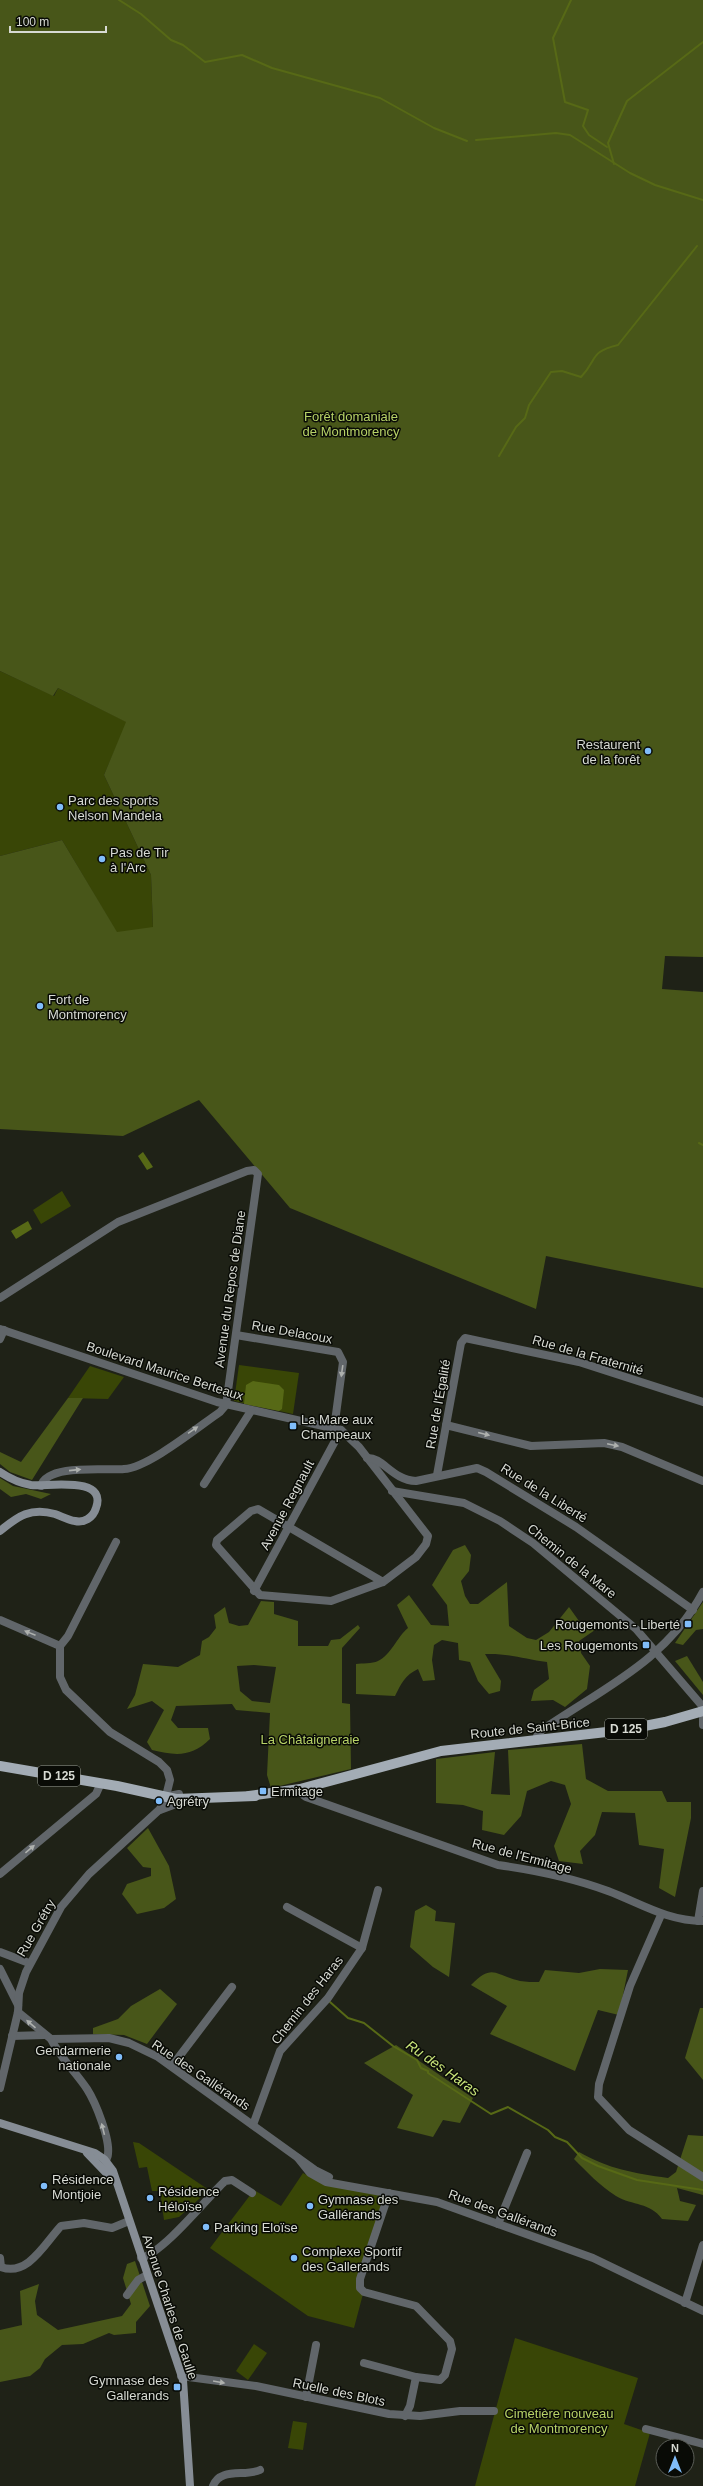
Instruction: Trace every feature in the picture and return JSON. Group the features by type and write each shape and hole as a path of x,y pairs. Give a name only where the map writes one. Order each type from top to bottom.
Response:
{"main road":[{"path":"0,1472 20,1482 41,1486 79,1485 88,1487 96,1495 96,1510 89,1519 77,1522 42,1511 29,1512 14,1519 0,1531"},
{"name":"Route de Saint-Brice","path":"0,1766 168,1794 189,1800 307,1792 407,1759 441,1751 542,1740 651,1725 703,1711"},
{"name":"Route de Saint-Brice","path":"168,1794 209,1798"},
{"name":"Avenue Charles de Gaulle","path":"0,2123 80,2148 103,2163 117,2187 181,2376 185,2397 190,2486"}],"street":[{"name":"Avenue du Repos de Diane","path":"0,1298 118,1222 247,1171 254,1170 258,1176 226,1405"},
{"path":"0,1339 2,1329"},
{"name":"Boulevard Maurice Berteaux","path":"2,1329 226,1405 337,1430"},
{"name":"Rue Delacoux","path":"236,1335 338,1352 343,1362 337,1430"},
{"name":"Rue de la Fraternité","path":"465,1338 579,1362 703,1402"},
{"name":"Rue de l'Égalité","path":"437,1476 461,1343 465,1338"},
{"path":"41,1486 48,1478 66,1471 137,1468 220,1412 226,1405"},
{"path":"204,1484 252,1410"},
{"path":"446,1425 531,1446 604,1444 622,1447 703,1481"},
{"path":"337,1430 367,1458 428,1536 428,1540 416,1557 383,1582 331,1601 260,1595 254,1591 216,1545 217,1540 254,1509 258,1509 383,1582"},
{"name":"Avenue Regnault","path":"254,1591 337,1430"},
{"name":"Rue de la Liberté","path":"367,1458 374,1458 396,1476 406,1480 437,1476 477,1468 486,1472 576,1527 693,1610"},
{"name":"Chemin de la Mare","path":"392,1491 464,1503 500,1521 559,1564 636,1629 658,1652 703,1707"},
{"path":"116,1542 68,1636 60,1646 60,1676 66,1690 110,1732 159,1762 167,1770 170,1780 168,1794"},
{"path":"542,1740 553,1723 658,1652 693,1610 703,1592"},
{"path":"0,1620 60,1646"},
{"path":"703,1719 703,1725"},
{"path":"0,1874 96,1794 101,1783"},
{"name":"Rue de l'Ermitage","path":"307,1792 498,1865 523,1869 606,1891 661,1915 700,1921"},
{"name":"Rue Grétry","path":"0,2088 3,2064 12,2036 18,2009 19,1993 29,1963 60,1907 89,1874 159,1810 168,1794"},
{"name":"Rue Grétry","path":"159,1810 189,1800"},
{"name":"Chemin des Haras","path":"253,2125 280,2051 328,1998 362,1948 378,1890"},
{"path":"700,1921 703,1891"},
{"path":"287,1907 362,1948"},
{"path":"661,1915 630,1986 599,2084 598,2097 630,2130 703,2177"},
{"path":"0,1952 29,1963"},
{"path":"0,1969 18,2009 48,2037 56,2050 88,2091 101,2121 108,2151 103,2163"},
{"path":"172,2066 232,1987"},
{"name":"Rue des Gallérands","path":"12,2036 109,2038 120,2040 148,2052 172,2066 298,2158 317,2178 344,2185 437,2202 594,2258 647,2286 703,2312"},
{"path":"498,2224 527,2153"},
{"path":"141,2256 150,2255 159,2248 227,2180 236,2182 252,2193"},
{"path":"364,2363 416,2377 434,2380 445,2376 452,2349 450,2341 416,2306 364,2292 359,2284 389,2193"},
{"path":"0,2258 1,2267 10,2270 21,2268 29,2263 60,2226 84,2223 112,2228 129,2221"},
{"path":"685,2303 703,2245"},
{"path":"127,2295 138,2280 147,2275"},
{"path":"306,2397 316,2344"},
{"name":"Ruelle des Blots","path":"181,2376 256,2386 405,2416 460,2411 494,2411"},
{"path":"405,2416 410,2406 416,2377"},
{"path":"646,2429 703,2444"},
{"path":"213,2486 215,2481 223,2475 260,2470"}],"green space":[{"name":"Forêt domaniale de Montmorency","path":"0,0 703,0 703,957 665,956 662,989 703,992 703,1288 546,1256 536,1309 290,1208 199,1100 123,1136 0,1129 0,856 62,840 117,932 153,927 151,875 104,775 126,722 58,688 53,696 0,671"},
{"name":"Parc des sports Nelson Mandela","path":"0,671 54,696 58,688 127,722 104,775 151,875 153,928 117,933 62,840 0,856"},
{"path":"62,1191 71,1206 41,1224 33,1210"},
{"path":"239,1365 299,1373 293,1414 234,1401"},
{"path":"90,1366 124,1377 108,1399 68,1398"},
{"path":"68,1398 83,1398 32,1480 10,1472 0,1464 0,1452 21,1462"},
{"path":"0,1478 13,1486 51,1494 41,1499 26,1494 11,1497 0,1489"},
{"path":"465,1545 471,1555 469,1571 461,1581 465,1596 470,1604 478,1604 507,1582 509,1626 527,1638 536,1640 549,1632 569,1607 579,1621 595,1630 579,1641 581,1653 590,1666 587,1689 565,1707 553,1700 531,1701 534,1690 549,1679 547,1662 509,1655 485,1654 501,1681 500,1691 489,1694 478,1681 470,1662 459,1660 458,1643 442,1640 434,1645 432,1660 435,1680 423,1681 418,1669 407,1677 401,1684 395,1696 356,1694 356,1664 373,1663 383,1658 408,1628 397,1605 409,1595 431,1625 449,1626 447,1605 432,1585 453,1550"},
{"name":"La Châtaigneraie","path":"261,1601 274,1602 274,1614 298,1621 298,1646 328,1646 331,1640 340,1639 358,1625 360,1628 342,1648 342,1703 350,1704 351,1769 271,1788 267,1775 270,1713 236,1710 232,1704 176,1706 171,1720 178,1728 208,1728 210,1739 197,1749 183,1754 152,1750 147,1742 164,1710 152,1701 127,1709 135,1695 143,1664 178,1667 200,1655 202,1641 209,1637 216,1628 214,1615 225,1607 229,1623 239,1626 248,1625","holes":["254,1665 276,1667 270,1703 252,1701 240,1691 237,1666"]},
{"path":"703,1602 703,1629 696,1630 683,1645 675,1643"},
{"path":"687,1656 703,1682 703,1695 675,1661"},
{"path":"582,1744 586,1779 608,1791 662,1791 667,1802 691,1802 691,1818 675,1897 659,1888 664,1849 639,1845 635,1813 602,1812 595,1835 580,1851 583,1864 559,1861 554,1846 571,1804 565,1785 551,1781 527,1791 521,1816 504,1835 482,1830 483,1811 463,1805 436,1803 436,1759 495,1752 491,1794 510,1795 508,1750"},
{"path":"148,1828 169,1866 176,1899 164,1908 137,1914 122,1894 127,1884 151,1876 151,1868 143,1867 127,1848"},
{"path":"426,1905 436,1911 435,1921 455,1923 449,1977 433,1967 410,1947 415,1911"},
{"path":"600,1969 628,1970 619,2015 598,2010 575,2071 490,2034 507,2006 471,1985 478,1978 490,1972 495,1972 520,1981 539,1982 545,1970 579,1973"},
{"path":"160,1989 177,2004 147,2044 124,2035 93,2034 93,2028 118,2019 131,2006"},
{"path":"700,2008 703,2008 703,2080 685,2058"},
{"path":"396,2045 473,2098 460,2123 443,2120 433,2137 397,2128 413,2095 364,2063"},
{"path":"688,2135 703,2136 703,2195 677,2188 680,2201 696,2205 688,2221 662,2219 647,2207 616,2196 599,2183 574,2159 579,2152 601,2163 622,2170 668,2178 676,2172"},
{"path":"133,2142 139,2143 209,2190 179,2217 164,2220 160,2191 152,2191 147,2167 139,2168"},
{"name":"Complexe Sportif des Gallerands","path":"303,2173 320,2182 384,2196 373,2234 360,2267 363,2294 354,2328 308,2316 210,2248 254,2190 281,2206"},
{"path":"135,2261 150,2306 136,2322 136,2333 114,2335 109,2333 83,2344 62,2345 45,2359 40,2368 30,2376 0,2382 0,2330 22,2325 20,2291 39,2284 35,2301 37,2315 58,2330 122,2316 131,2304 123,2278 127,2264"},
{"name":"Cimetière nouveau de Montmorency","path":"515,2338 638,2378 624,2424 650,2433 635,2486 475,2486"},
{"path":"254,2344 267,2353 248,2380 236,2371"},
{"path":"293,2421 307,2423 303,2450 288,2448"}],"shaded area":[{"path":"143,1152 153,1167 147,1170 138,1156"},
{"path":"28,1221 32,1229 16,1239 11,1231"},
{"name":"La Mare aux Champeaux","path":"253,1381 279,1385 284,1390 282,1409 279,1411 244,1404 246,1385"}],"waterway":[{"path":"119,0 141,14 171,40 183,45 205,62 242,55 272,68 380,98 434,128 467,141"},
{"path":"571,0 553,38 565,102 588,110 583,126 589,135 607,147"},
{"path":"614,164 608,143 627,101 703,42"},
{"path":"476,140 556,133 570,135 630,173 655,185 703,200"},
{"path":"499,456 516,427 525,418 529,405 551,372 562,371 581,377 598,353 602,350 618,345 697,246"},
{"path":"699,1143 703,1145"},
{"name":"Ru des Haras","path":"330,2002 348,2018 364,2023 393,2046 417,2060 421,2068 428,2071 428,2073 491,2114 508,2107 548,2130 555,2137 567,2142 582,2158 598,2166 637,2180 703,2190"}],"place":[{"name":"Restaurent de la forêt","path":"648,751"},
{"name":"Parc des sports Nelson Mandela","path":"60,807"},
{"name":"Pas de Tir à l'Arc","path":"102,859"},
{"name":"Fort de Montmorency","path":"40,1006"},
{"name":"La Mare aux Champeaux","path":"293,1426"},
{"name":"Rougemonts - Liberté","path":"688,1624"},
{"name":"Les Rougemonts","path":"646,1645"},
{"name":"Ermitage","path":"263,1791"},
{"name":"Agrétry","path":"159,1801"},
{"name":"Gendarmerie nationale","path":"119,2057"},
{"name":"Résidence Montjoie","path":"44,2186"},
{"name":"Résidence Héloïse","path":"150,2198"},
{"name":"Gymnase des Gallérands","path":"310,2206"},
{"name":"Parking Eloïse","path":"206,2227"},
{"name":"Complexe Sportif des Gallerands","path":"294,2258"},
{"name":"Gymnase des Gallerands","path":"177,2387"}]}
